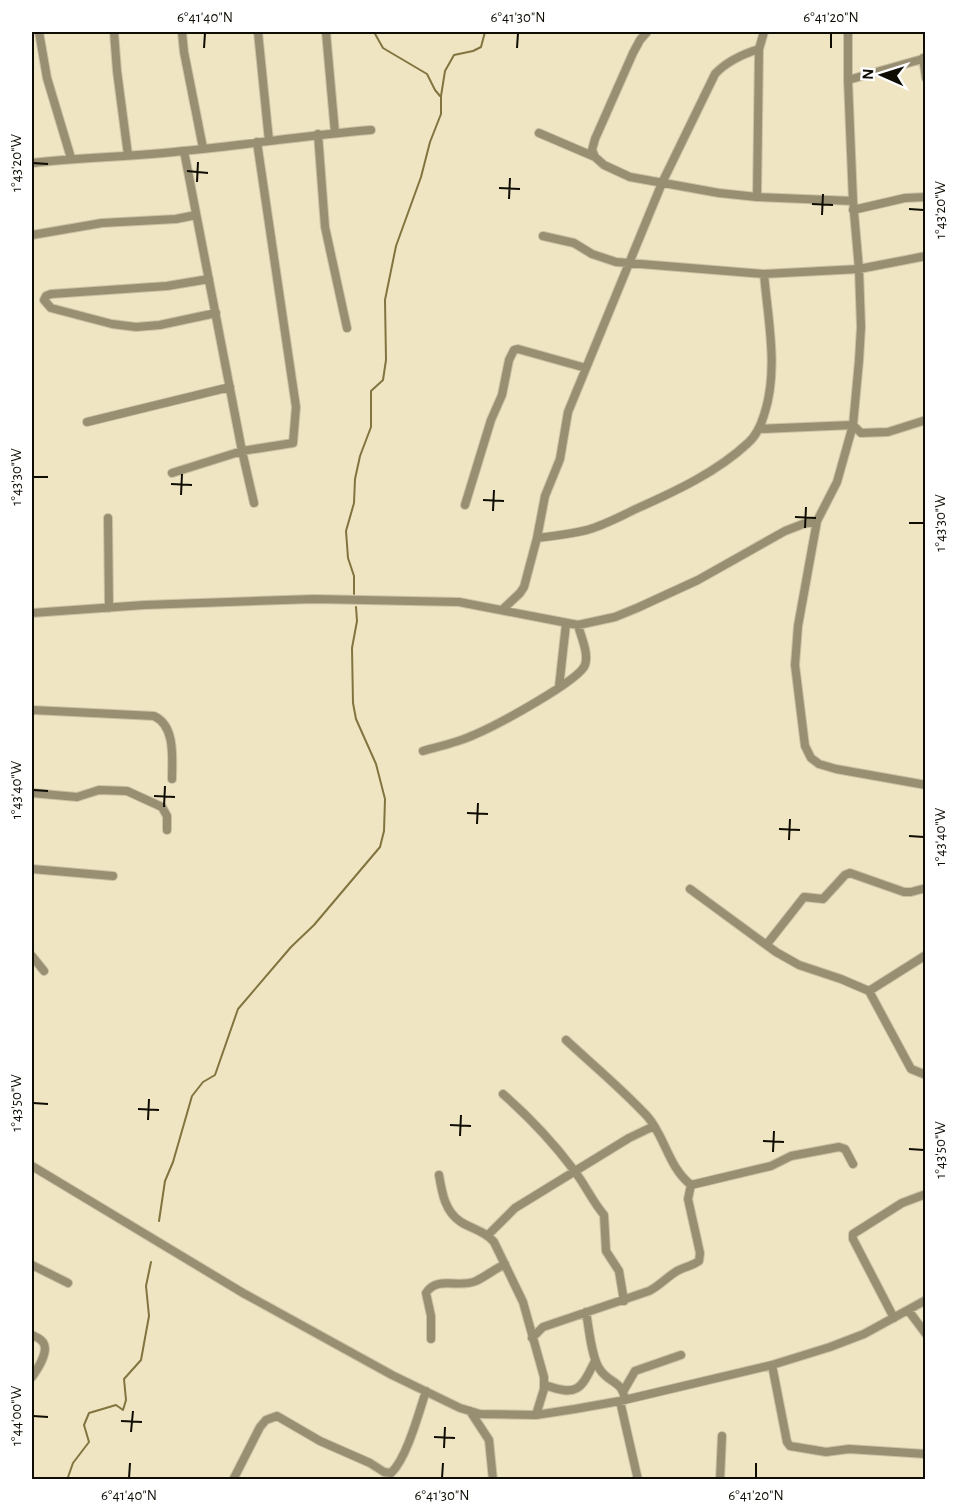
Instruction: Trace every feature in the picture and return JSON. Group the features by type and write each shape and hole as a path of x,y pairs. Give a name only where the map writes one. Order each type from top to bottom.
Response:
{"street":[{"path":"39,32 47,78 71,158"},
{"path":"114,32 128,155"},
{"path":"182,32 203,148"},
{"path":"258,32 269,141"},
{"path":"326,32 335,133"},
{"path":"595,157 592,150 595,139 633,53 647,32"},
{"path":"757,197 759,48 764,32"},
{"path":"848,32 853,205 861,327 853,425 837,482 818,521 798,626 795,649 805,746 811,758 819,764 926,785"},
{"path":"502,610 524,587 545,496 560,459 568,412 662,183 715,74 722,66 740,55 759,48"},
{"path":"848,80 924,58 926,78"},
{"path":"32,163 71,158 184,151 318,134 371,130"},
{"path":"539,133 595,157 604,165 630,177 662,183 757,197 853,205 926,197"},
{"path":"318,134 325,227 347,328"},
{"path":"172,473 242,451 293,443 296,407 256,142"},
{"path":"184,151 254,503"},
{"path":"32,235 102,223 176,219 196,215"},
{"path":"543,236 574,243 592,254 616,262 764,274 859,269 926,256"},
{"path":"537,538 595,527 677,490 750,442 765,414 772,382 772,354 764,274"},
{"path":"210,279 167,286 51,294 44,300 51,308 112,324 136,327 160,325 216,313"},
{"path":"465,505 491,420 502,395 509,360 514,350 518,349 586,368"},
{"path":"87,422 230,387"},
{"path":"759,429 853,425 861,433 879,434 926,420"},
{"path":"108,518 109,608"},
{"path":"32,613 314,599 459,602 578,625 615,617 636,608 698,580 785,531 818,521"},
{"path":"559,687 566,624"},
{"path":"423,751 476,734 578,676 584,668 586,654 578,625"},
{"path":"32,710 160,718 172,750 172,779"},
{"path":"32,793 77,797 99,790 127,791 162,807 167,816 167,830"},
{"path":"32,869 113,876"},
{"path":"767,944 804,897 823,899 845,875 850,873 904,892 926,888"},
{"path":"690,889 776,952 800,965 869,991 910,1070 926,1075"},
{"path":"869,991 926,955"},
{"path":"32,956 44,971"},
{"path":"566,1040 648,1117 674,1165 691,1185"},
{"path":"503,1094 534,1121 574,1170 594,1204 604,1215 606,1251 619,1271 624,1301"},
{"path":"488,1235 514,1208 574,1170 654,1126"},
{"path":"691,1185 771,1166 791,1156 839,1147 845,1149 853,1164"},
{"path":"32,1166 243,1293 392,1375 470,1411 495,1415 536,1415 772,1365 864,1334 926,1300"},
{"path":"439,1176 442,1196 450,1211 459,1221 488,1235 506,1264 523,1302 545,1385 536,1415"},
{"path":"532,1338 543,1327 649,1291 678,1270 693,1266 699,1261 700,1252 688,1199 691,1185"},
{"path":"894,1318 853,1239 853,1234 902,1203 926,1194"},
{"path":"431,1339 431,1316 426,1293 429,1288 439,1283 476,1281 506,1264"},
{"path":"32,1265 68,1283"},
{"path":"908,1310 926,1334"},
{"path":"586,1312 595,1361 603,1376 617,1383 623,1397 638,1479"},
{"path":"32,1335 43,1341 45,1346 43,1358 32,1377"},
{"path":"623,1397 635,1371 681,1355"},
{"path":"545,1385 560,1390 578,1388 584,1382 595,1361"},
{"path":"772,1365 787,1442 790,1446 826,1452 849,1449 926,1454"},
{"path":"233,1479 260,1427 271,1417 277,1416 320,1441 370,1463 384,1472 392,1473 415,1427 426,1391"},
{"path":"470,1411 489,1440 493,1479"},
{"path":"720,1479 722,1436"}],"waterway":[{"path":"374,32 383,48 427,74 440,96"},
{"path":"354,594 354,576 348,558 346,531 354,503 355,479 360,456 371,427 371,391 383,380 386,360 385,300 396,246 441,114 445,71 454,55 481,47 485,32"},
{"path":"159,1221 165,1181 173,1162 192,1096 203,1082 215,1075 238,1009 380,847 384,831 385,799 376,764 356,719 353,703 352,648 357,621 356,607"},
{"path":"67,1480 73,1463 89,1442 84,1425 89,1413 116,1405 123,1410 126,1400 124,1379 141,1360 149,1316 146,1286 151,1262"}]}
